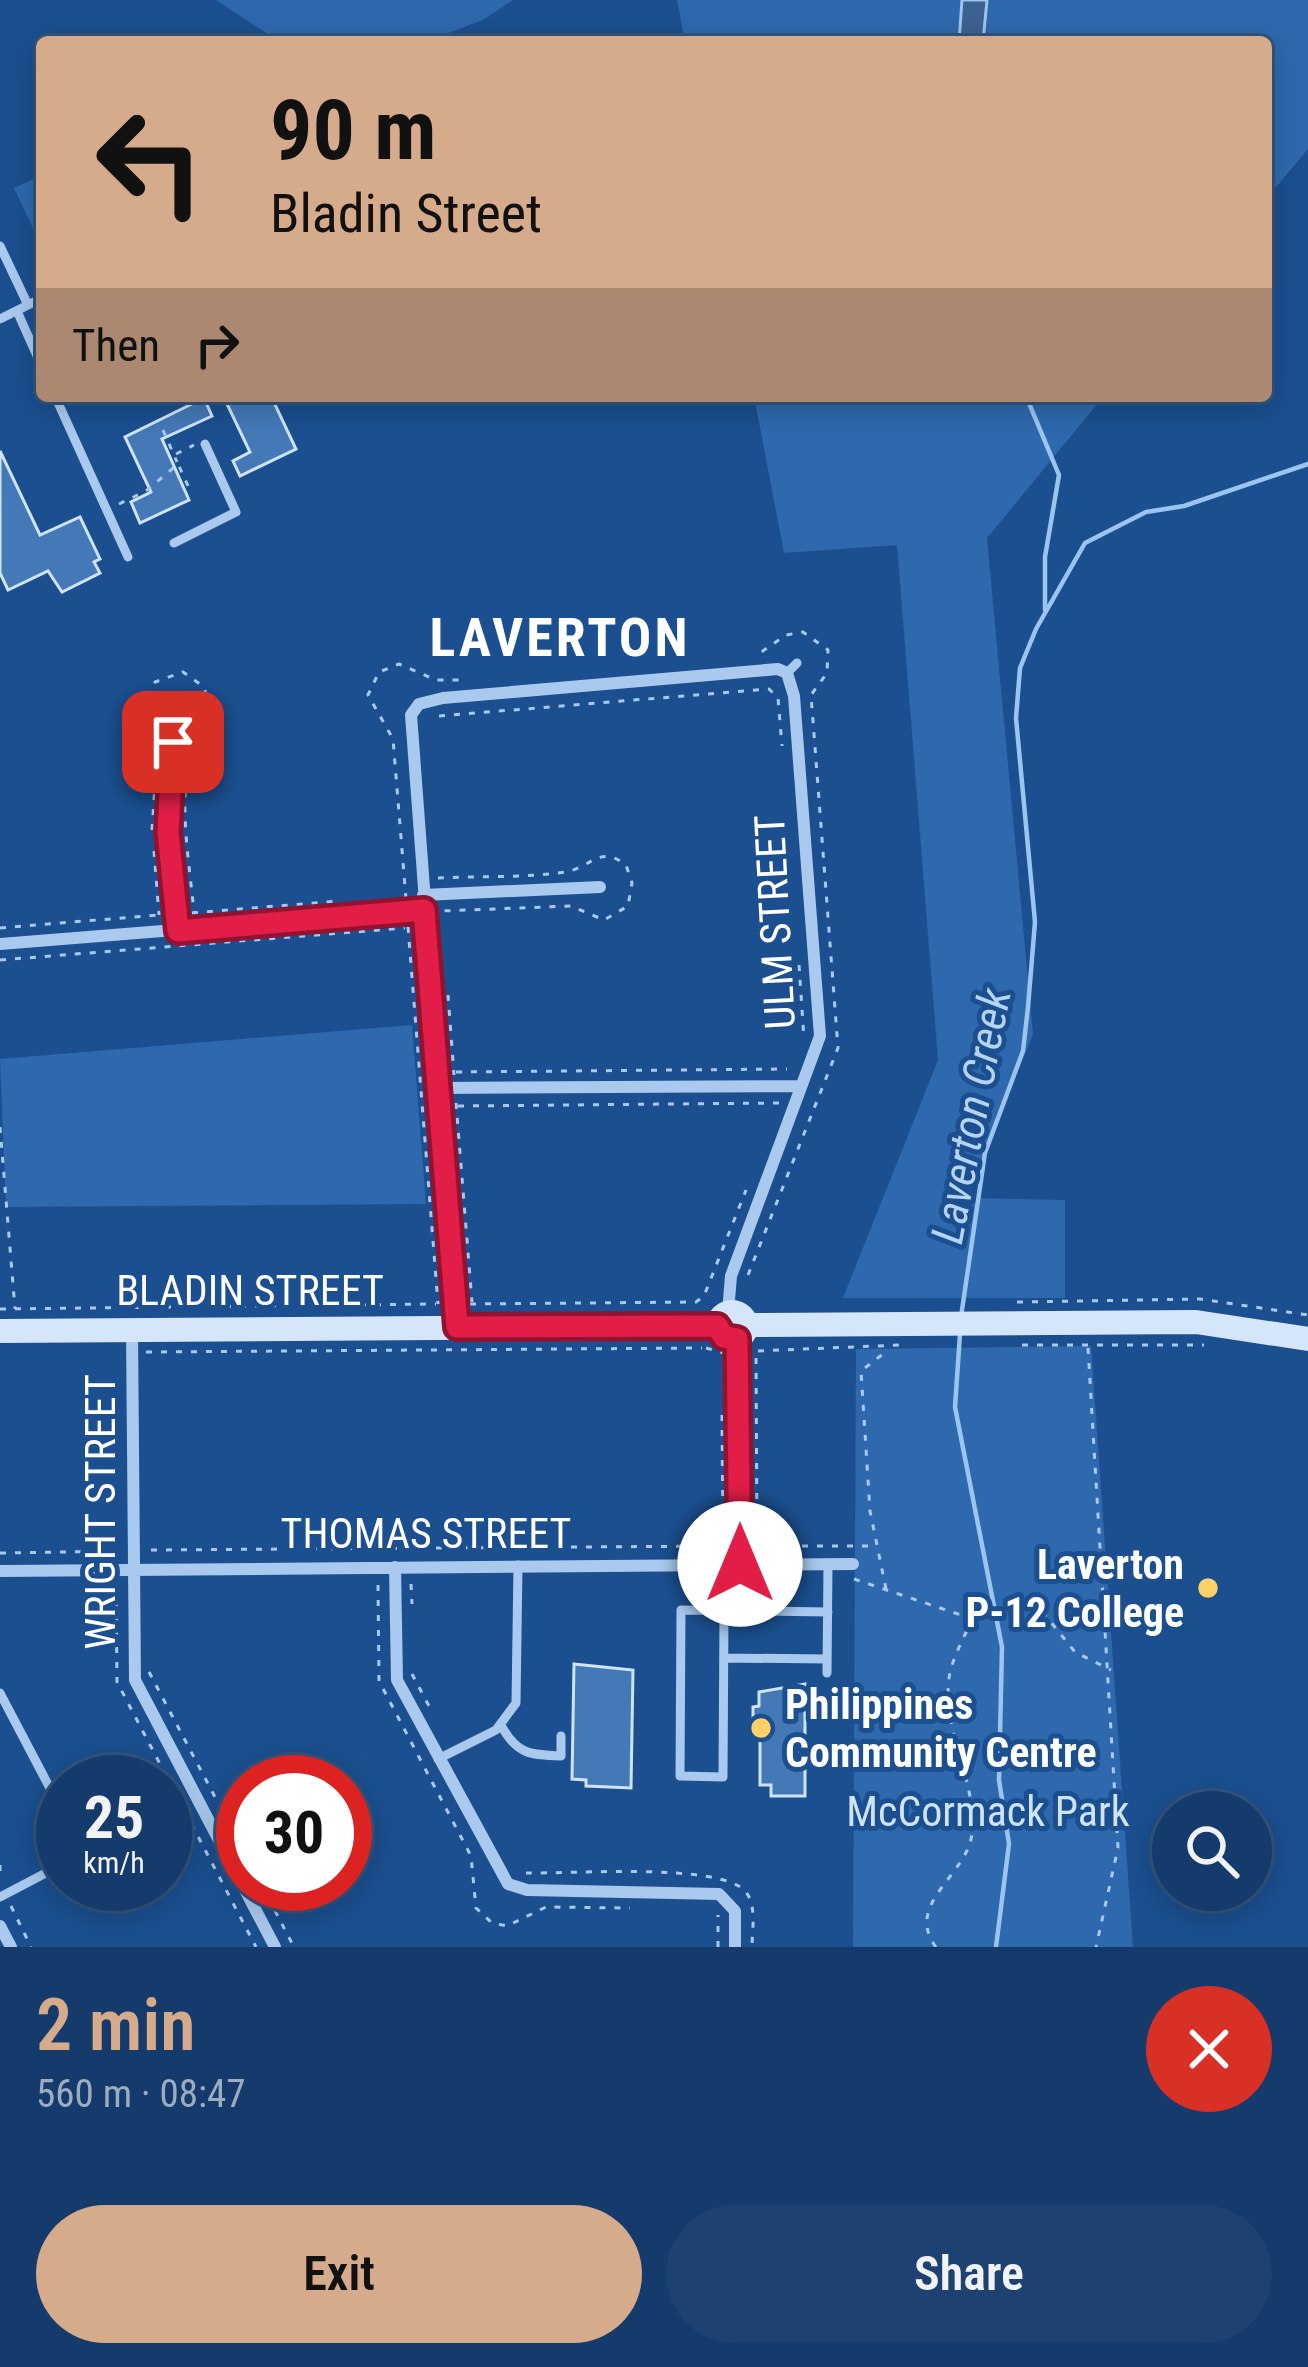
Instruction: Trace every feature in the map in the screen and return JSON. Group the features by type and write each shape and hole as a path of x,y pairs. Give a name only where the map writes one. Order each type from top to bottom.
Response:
{"street":[{"name":"ULM STREET","path":"420,713 443,698 792,668 820,1036 794,1086 731,1276 740,1564"},
{"path":"177,705 168,796 178,931"},
{"path":"420,713 410,735 456,1316"},
{"path":"0,944 406,911 424,903 600,887"},
{"path":"437,1088 794,1086"},
{"name":"BLADIN STREET","path":"4,1324 132,1341 456,1316 732,1325 892,1339 1222,1323 1308,1339"},
{"name":"WRIGHT STREET","path":"132,1341 135,1680 275,1947"},
{"name":"THOMAS STREET","path":"0,1570 853,1564"},
{"path":"395,1567 397,1680 492,1861 514,1888 710,1892 730,1902 736,1947"},
{"path":"0,1926 11,1947"}],"lane":[{"path":"0,246 28,305"},
{"path":"0,319 36,301"},
{"path":"16,311 36,354"},
{"path":"58,402 128,557"},
{"path":"174,543 236,512 205,444"},
{"path":"827,1672 828,1564"},
{"path":"439,1759 501,1725 515,1703 518,1565"},
{"path":"724,1610 723,1777 680,1776 681,1610 724,1610 828,1612"},
{"path":"724,1658 827,1658"},
{"path":"0,1693 36,1762"},
{"path":"501,1725 508,1740 529,1755 561,1756 561,1736"},
{"path":"3,1896 36,1878"}],"path":[{"path":"163,430 189,488 185,490"},
{"path":"174,454 205,444"},
{"path":"106,509 146,491 178,464"},
{"path":"747,1278 838,1048 812,695 827,673 828,650 803,632 786,635 753,656"},
{"path":"437,1304 393,740 368,695 379,672 399,664 436,680 463,680"},
{"path":"420,713 770,689 778,698 782,745"},
{"path":"0,928 358,899"},
{"path":"0,960 408,928"},
{"path":"798,957 804,1042"},
{"path":"447,980 472,1304"},
{"path":"454,1072 787,1069 797,1061"},
{"path":"457,1106 781,1103 794,1086 787,1069"},
{"path":"0,1126 4,1324"},
{"path":"4,1324 437,1304 456,1316 472,1304 695,1303 704,1296 749,1182"},
{"path":"0,1309 4,1324"},
{"path":"1014,1333 1088,1345 1211,1346"},
{"path":"757,1546 756,1351 892,1339"},
{"path":"886,1590 876,1546 861,1372 892,1339"},
{"path":"132,1341 702,1348"},
{"path":"1088,1345 1111,1670 1118,1848 1096,1947"},
{"path":"722,1396 723,1546"},
{"path":"0,1553 876,1546"},
{"path":"828,1579 858,1579 974,1616 1046,1612 1075,1652 1111,1670"},
{"path":"378,1582 411,1582 412,1605"},
{"path":"936,1947 929,1938 928,1902 971,1842 970,1777 949,1715 949,1674 974,1616"},
{"path":"149,1672 216,1799"},
{"path":"412,1673 431,1710"},
{"path":"0,1865 0,1873"},
{"path":"517,1873 718,1875 747,1894 753,1907 752,1947"},
{"path":"3,1896 31,1947"},
{"path":"275,1911 294,1947"}],"green space":[{"path":"216,0 513,0 483,20 440,36 271,36"},
{"path":"677,0 1308,0 1308,149 1272,192 1272,36 684,36"},
{"path":"36,178 36,234 14,188"},
{"path":"755,402 1099,402 987,538 1033,1034 967,1198 1065,1200 1065,1298 843,1298 938,1060 897,545 784,553"},
{"path":"412,1025 426,1204 6,1207 0,1059"},
{"name":"McCormack Park","path":"1091,1346 1133,1947 853,1947 856,1349"}],"shaded area":[{"path":"962,0 987,0 984,36 959,36"}],"building":[{"path":"196,402 206,402 212,416 162,439 189,500 140,523 131,502 151,492 125,437"},
{"path":"274,402 296,449 240,476 233,461 250,452 227,404"},
{"path":"0,451 40,535 80,517 100,559 94,562 100,573 62,592 48,571 8,590 0,573"},
{"path":"574,1664 633,1670 631,1788 586,1786 586,1780 572,1779"},
{"path":"805,1684 805,1796 771,1796 771,1785 760,1785 760,1732 753,1732 753,1707 759,1706 759,1692"}],"waterway":[{"path":"1029,402 1059,475 1045,557 1045,610"},
{"name":"Laverton Creek","path":"961,1317 985,1153 1023,1051 1028,1007 1035,922 1016,718 1020,668 1036,629 1085,543 1146,512 1184,506 1308,464"},
{"name":"Laverton Creek","path":"960,1334 955,1407 1002,1647 999,1780 1009,1844 996,1947"}],"place":[{"name":"Laverton P-12 College","path":"1208,1588"},
{"name":"Philippines Community Centre","path":"761,1728"}],"district":[{"name":"LAVERTON","path":"560,637"}],"route":[{"path":"173,742 168,832 178,931 424,910 457,1327 717,1326 728,1340 737,1339 740,1564"}]}
